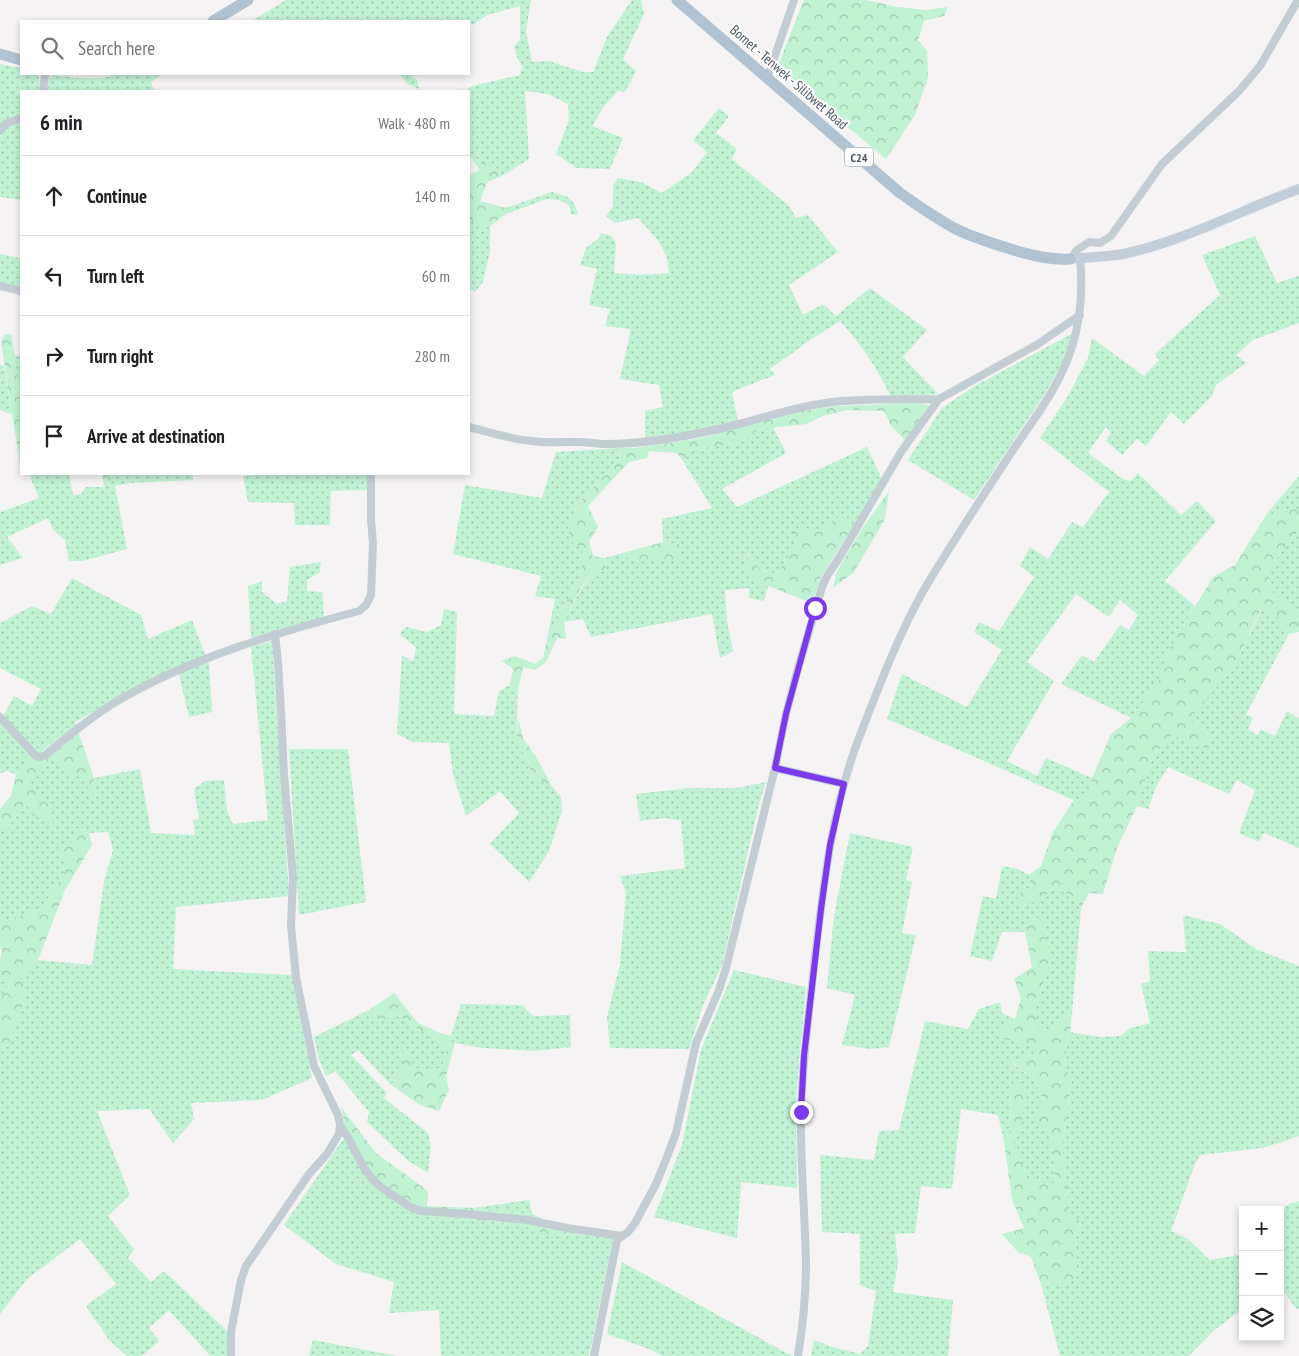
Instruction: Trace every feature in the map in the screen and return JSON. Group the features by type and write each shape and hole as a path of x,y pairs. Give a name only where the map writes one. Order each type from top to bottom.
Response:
{"main road":[{"path":"215,20 248,0"},
{"name":"Bomet - Tenwek - Silibwet Road","path":"677,0 900,193 927,212 959,230 984,241 1040,257 1075,258"},
{"path":"0,54 20,60"},
{"name":"C24","path":"1075,258 1121,254 1154,246 1299,188"}],"street":[{"path":"767,79 794,0"},
{"path":"798,1356 806,1266 801,1112 804,1056 830,845 844,784 858,740 901,636 924,590 1060,378 1071,351 1080,316 1082,280 1075,258 1077,250 1089,242 1100,243 1111,236 1162,164 1239,91 1260,66 1298,0"},
{"path":"43,90 45,75"},
{"path":"0,131 7,123 20,118"},
{"path":"0,286 20,291"},
{"path":"594,1356 616,1240 628,1232 635,1223 652,1192 667,1157 676,1133 696,1043 726,968 797,672 827,576 901,452 939,399 1038,344 1080,316"},
{"path":"470,427 532,442 623,443 653,441 718,429 806,406 825,403 864,400 939,399"},
{"path":"0,717 36,756 40,757 46,755 74,730 125,696 156,680 274,634 359,611 366,605 371,594 373,575 371,475"},
{"path":"274,634 278,663 284,775 293,877 291,926 296,977 314,1066 338,1116 340,1125 364,1168 381,1187 410,1207 421,1211 528,1220 622,1236"},
{"path":"775,768 844,784"},
{"path":"231,1356 231,1332 241,1280 246,1266 309,1174 338,1138 340,1125"}],"green space":[{"path":"286,0 531,0 526,31 532,62 549,61 583,72 593,72 607,37 632,0 641,0 644,14 623,59 636,71 625,92 618,91 605,105 592,126 623,138 610,169 577,168 556,154 569,120 568,104 548,94 525,91 529,159 502,176 491,162 485,162 480,170 470,156 470,90 466,90 472,86 520,75 522,67 514,46 520,40 520,6 487,15 473,25 470,24 470,20 254,20"},
{"path":"804,0 866,0 897,7 925,10 948,7 944,16 924,21 918,40 927,51 928,78 915,115 886,159 777,68"},
{"path":"0,64 20,68 20,75 38,75 40,84 38,90 20,90 20,114 7,120 0,127"},
{"path":"53,75 77,78 102,78 110,76 161,75 151,82 154,90 47,90 49,78"},
{"path":"401,75 411,75 417,80 419,89 407,84"},
{"path":"719,108 729,116 716,133 737,149 732,159 789,206 796,218 808,215 838,252 789,285 803,315 823,304 836,316 870,288 927,330 903,357 938,394 891,397 869,357 840,321 770,369 775,375 732,392 738,421 689,432 645,438 645,411 663,407 659,385 620,379 631,329 605,326 610,309 589,305 597,269 580,265 586,248 599,238 600,233 611,236 616,243 614,273 642,275 669,273 667,257 657,239 638,218 615,223 606,216 613,206 613,186 618,178 641,182 662,193 692,172 707,152 693,140"},
{"path":"20,122 20,200 0,197 0,137 8,127"},
{"path":"484,162 491,162 502,176 487,182 480,201 506,208 506,214 490,226 480,228 470,220 470,185"},
{"path":"480,170 470,185 470,175"},
{"path":"552,192 570,199 578,215 571,214 569,205 559,200 547,199 506,214 506,208"},
{"path":"470,220 480,228 490,226 490,252 483,282 475,292 470,289"},
{"path":"1255,236 1277,283 1299,276 1299,323 1253,340 1236,355 1246,363 1216,385 1211,397 1184,424 1171,412 1146,446 1137,439 1122,455 1106,441 1111,433 1106,427 1088,453 1123,479 1131,481 1138,473 1181,515 1197,501 1216,521 1165,581 1195,606 1167,653 1161,679 1131,718 1061,684 1082,655 1094,662 1120,625 1129,630 1138,615 1120,600 1109,617 1076,594 1027,662 1054,681 1007,761 1037,776 1046,758 1092,778 1091,796 1074,800 887,719 902,674 967,707 1002,650 974,632 979,622 999,631 1034,577 1020,566 1030,547 1048,559 1072,522 1083,527 1109,492 1040,438 1068,396 1088,358 1092,338 1144,376 1159,360 1155,354 1220,295 1202,255"},
{"path":"0,254 20,258 20,288 0,283"},
{"path":"1073,333 1066,357 1046,392 974,500 908,460 942,408 973,387"},
{"path":"5,334 11,334 20,394 20,462 12,414 1,341"},
{"path":"14,356 20,356 20,395"},
{"path":"0,365 4,366 12,414 0,410"},
{"path":"919,403 930,406 905,440 891,426 884,411 848,410 823,416 807,424 759,429 741,443 693,449 683,461 677,453 649,451 647,458 629,462 588,506 598,527 589,541 593,556 605,558 606,571 594,572 581,587 564,622 566,639 557,638 546,662 535,670 523,667 518,690 510,685 513,669 502,661 515,656 535,664 543,658 547,639 581,574 583,548 571,542 568,525 576,506 620,459 619,448 634,448 701,438 790,413 835,406"},
{"path":"773,427 786,453 722,489 737,507 867,447 882,479 854,525 843,514 795,548 776,574 759,569 749,553 745,559 748,576 768,586 764,601 749,598 749,588 725,590 727,621 733,651 720,658 712,614 591,637 583,619 564,622 582,587 594,572 606,571 605,558 619,554 637,561 679,544 663,542 662,519 712,508 683,461 693,449 741,443 759,429"},
{"path":"619,448 620,459 576,506 583,548 581,574 547,639 555,599 535,596 541,576 453,554 465,485 542,498 556,452"},
{"path":"31,475 69,475 73,495 81,494 86,487 104,487 115,479 115,475 193,475 193,480 130,483 115,486 127,549 83,561 69,561 65,540 53,530 48,518 7,537 23,558 0,565 0,512 39,498"},
{"path":"102,475 115,475 115,479 104,487"},
{"path":"368,475 367,490 331,491 330,525 295,525 294,503 248,502 243,476"},
{"path":"1299,476 1299,514 1295,508 1268,512"},
{"path":"889,491 885,519 854,572 833,588 836,573 861,530"},
{"path":"1295,508 1299,514 1299,530 1265,573 1273,594 1299,611 1299,632 1289,634 1277,616 1261,610 1233,668 1189,719 1213,739 1207,749 1172,735 1153,756 1137,806 1117,848 1103,894 1089,893 1081,908 1075,898 1055,887 1041,899 1024,906 1016,896 1031,886 1029,875 1041,866 1053,832 1074,800 1091,796 1092,778 1111,734 1131,718 1160,679 1167,653 1213,577 1235,565 1268,512"},
{"path":"843,514 854,525 821,577 812,603 747,576 745,560 750,553 759,569 776,574 795,548 793,531 801,526 818,531"},
{"path":"1299,530 1299,611 1273,594 1265,573"},
{"path":"663,542 679,544 682,560 637,561 619,554"},
{"path":"321,562 320,572 307,580 307,591 322,592 324,617 297,627 251,638 248,586 262,581 262,592 277,604 287,601 290,567"},
{"path":"72,578 141,615 148,639 192,620 209,664 212,712 189,717 177,666 139,685 75,722 16,774 7,771 0,773 0,713 4,715 14,696 32,706 41,689 0,668 0,623 32,606 51,614"},
{"path":"444,609 457,612 454,714 494,716 499,691 510,685 518,690 516,743 528,760 532,776 551,785 561,797 562,811 549,851 529,882 490,844 519,813 500,791 466,816 453,774 449,743 413,742 397,734 402,655 413,662 416,647 399,634 406,627 427,632 441,625"},
{"path":"1262,610 1277,616 1289,634 1246,714 1253,718 1248,729 1257,735 1261,729 1275,736 1287,711 1299,719 1299,848 1264,833 1259,842 1239,833 1255,790 1237,780 1229,794 1168,767 1156,787 1148,809 1137,806 1153,756 1172,735 1206,749 1213,739 1188,719 1233,668"},
{"path":"272,641 289,896 176,907 173,969 292,975 312,1078 262,1100 191,1103 194,1119 173,1143 149,1109 97,1111 130,1195 108,1216 134,1249 128,1258 151,1282 164,1271 228,1332 229,1356 210,1356 169,1310 149,1328 159,1341 142,1356 127,1356 109,1340 86,1306 116,1284 80,1239 27,1279 0,1314 0,1051 8,1046 24,1002 22,978 38,960 92,965 104,881 113,850 108,832 89,833 77,828 66,870 42,908 0,923 0,821 7,829 25,803 51,807 26,781 55,755 67,776 82,776 96,790 94,778 140,769 151,833 195,835 193,820 199,819 194,789 205,781 224,780 227,811 233,824 268,820 251,647"},
{"path":"518,718 523,738 537,758 551,785 532,776 528,760 516,743"},
{"path":"75,722 94,778 96,791 92,794 82,776 67,776 55,755 27,781 51,807 53,825 33,815 25,803 7,829 0,821 0,809 11,796 16,774 27,764 27,750 41,753"},
{"path":"289,749 348,749 366,902 299,915"},
{"path":"766,782 759,804 722,965 704,1003 689,1049 610,1048 607,1017 620,964 626,893 620,876 685,868 681,821 666,818 640,821 636,794 690,788 736,788"},
{"path":"77,828 89,833 92,845 65,890 38,960 23,978 24,1002 8,1046 0,1051 0,998 12,980 0,977 2,952 0,945 0,923 42,908 66,870 58,846 71,846"},
{"path":"850,833 913,847 906,880 912,882 902,933 916,935 889,1047 870,1049 842,1045 855,995 827,988 834,916"},
{"path":"1002,866 1018,869 1029,875 1031,886 1041,899 1055,887 1075,898 1081,908 1072,1014 1058,1022 1049,1034 1038,1030 1035,1009 1050,962 1035,917 1025,932 1002,932 992,961 970,956 983,896 996,899"},
{"path":"1183,915 1220,924 1256,949 1299,966 1299,1136 1263,1148 1200,1155 1171,1231 1188,1239 1210,1260 1239,1255 1239,1312 1213,1331 1189,1356 1060,1356 1041,1284 1070,1282 1081,1271 1071,1247 1082,1222 1070,1214 1062,1146 1071,1085 1064,1060 1070,1032 1099,1037 1121,1036 1130,1028 1150,1023 1141,984 1150,981 1148,951 1186,952"},
{"path":"1035,917 1045,920 1050,962 1035,1009 1038,1030 1049,1034 1058,1022 1072,1014 1064,1060 1071,1085 1062,1146 1070,1213 1082,1222 1071,1247 1081,1271 1070,1282 1041,1284 1031,1257 1017,1251 1002,1234 1024,1228 1012,1200 1004,1141 1011,1128 1010,1088 1014,1081 1025,1090 1022,1121 1015,1142 1028,1180 1056,1183 1051,1137 1034,1122 1043,1100 1035,1081 1011,1061 1033,1054 1033,1046 1000,1038 1002,1030 1015,1019 1021,998 1014,979 1032,967 1025,932"},
{"path":"734,970 806,987 796,1097 797,1188 741,1182 737,1238 654,1217 682,1145 701,1050"},
{"path":"0,977 12,980 0,998"},
{"path":"394,993 418,1023 451,1036 455,1043 446,1076 449,1090 439,1111 420,1105 391,1085 404,1067 401,1053 407,1051 414,1068 430,1071 442,1067 447,1050 436,1039 397,1016 379,1020 369,1010"},
{"path":"1000,1002 1002,1013 1015,1019 1002,1030 1033,1045 1033,1054 1011,1062 1035,1081 1043,1101 1035,1122 1051,1137 1056,1184 1028,1181 1015,1142 1022,1121 1010,1088 1011,1128 1004,1141 998,1115 961,1109 952,1189 921,1186 915,1233 895,1234 898,1264 893,1292 953,1300 948,1356 811,1356 814,1340 860,1354 868,1346 876,1291 860,1285 860,1234 822,1232 820,1155 874,1160 879,1131 899,1130 925,1021 968,1029 979,1009"},
{"path":"461,1004 522,1005 533,1016 570,1015 571,1047 535,1051 482,1048 455,1043 451,1036"},
{"path":"369,1010 379,1020 397,1016 436,1039 447,1050 442,1067 430,1071 414,1068 407,1051 401,1053 404,1067 391,1085 358,1050 351,1055 387,1093 384,1098 428,1133 431,1147 428,1173 407,1160 367,1122 369,1112 335,1071 326,1076 319,1060 314,1037"},
{"path":"341,1107 376,1153 428,1191 427,1206 474,1208 532,1214 558,1226 614,1235 545,1234 520,1224 421,1216 389,1193 368,1174 344,1138 345,1128"},
{"path":"344,1138 368,1174 421,1216 520,1224 545,1234 614,1235 589,1356 441,1356 439,1310 389,1313 394,1282 336,1264 284,1225"},
{"path":"529,1200 532,1214 474,1208"},
{"path":"1299,1201 1299,1308 1297,1310 1284,1292 1284,1206"},
{"path":"622,1262 792,1356 663,1356 607,1334"},
{"path":"313,1340 397,1356 309,1356"}],"route":[{"path":"801,1112 804,1056 821,909 830,845 844,784 775,768 786,714 815,608"}]}
